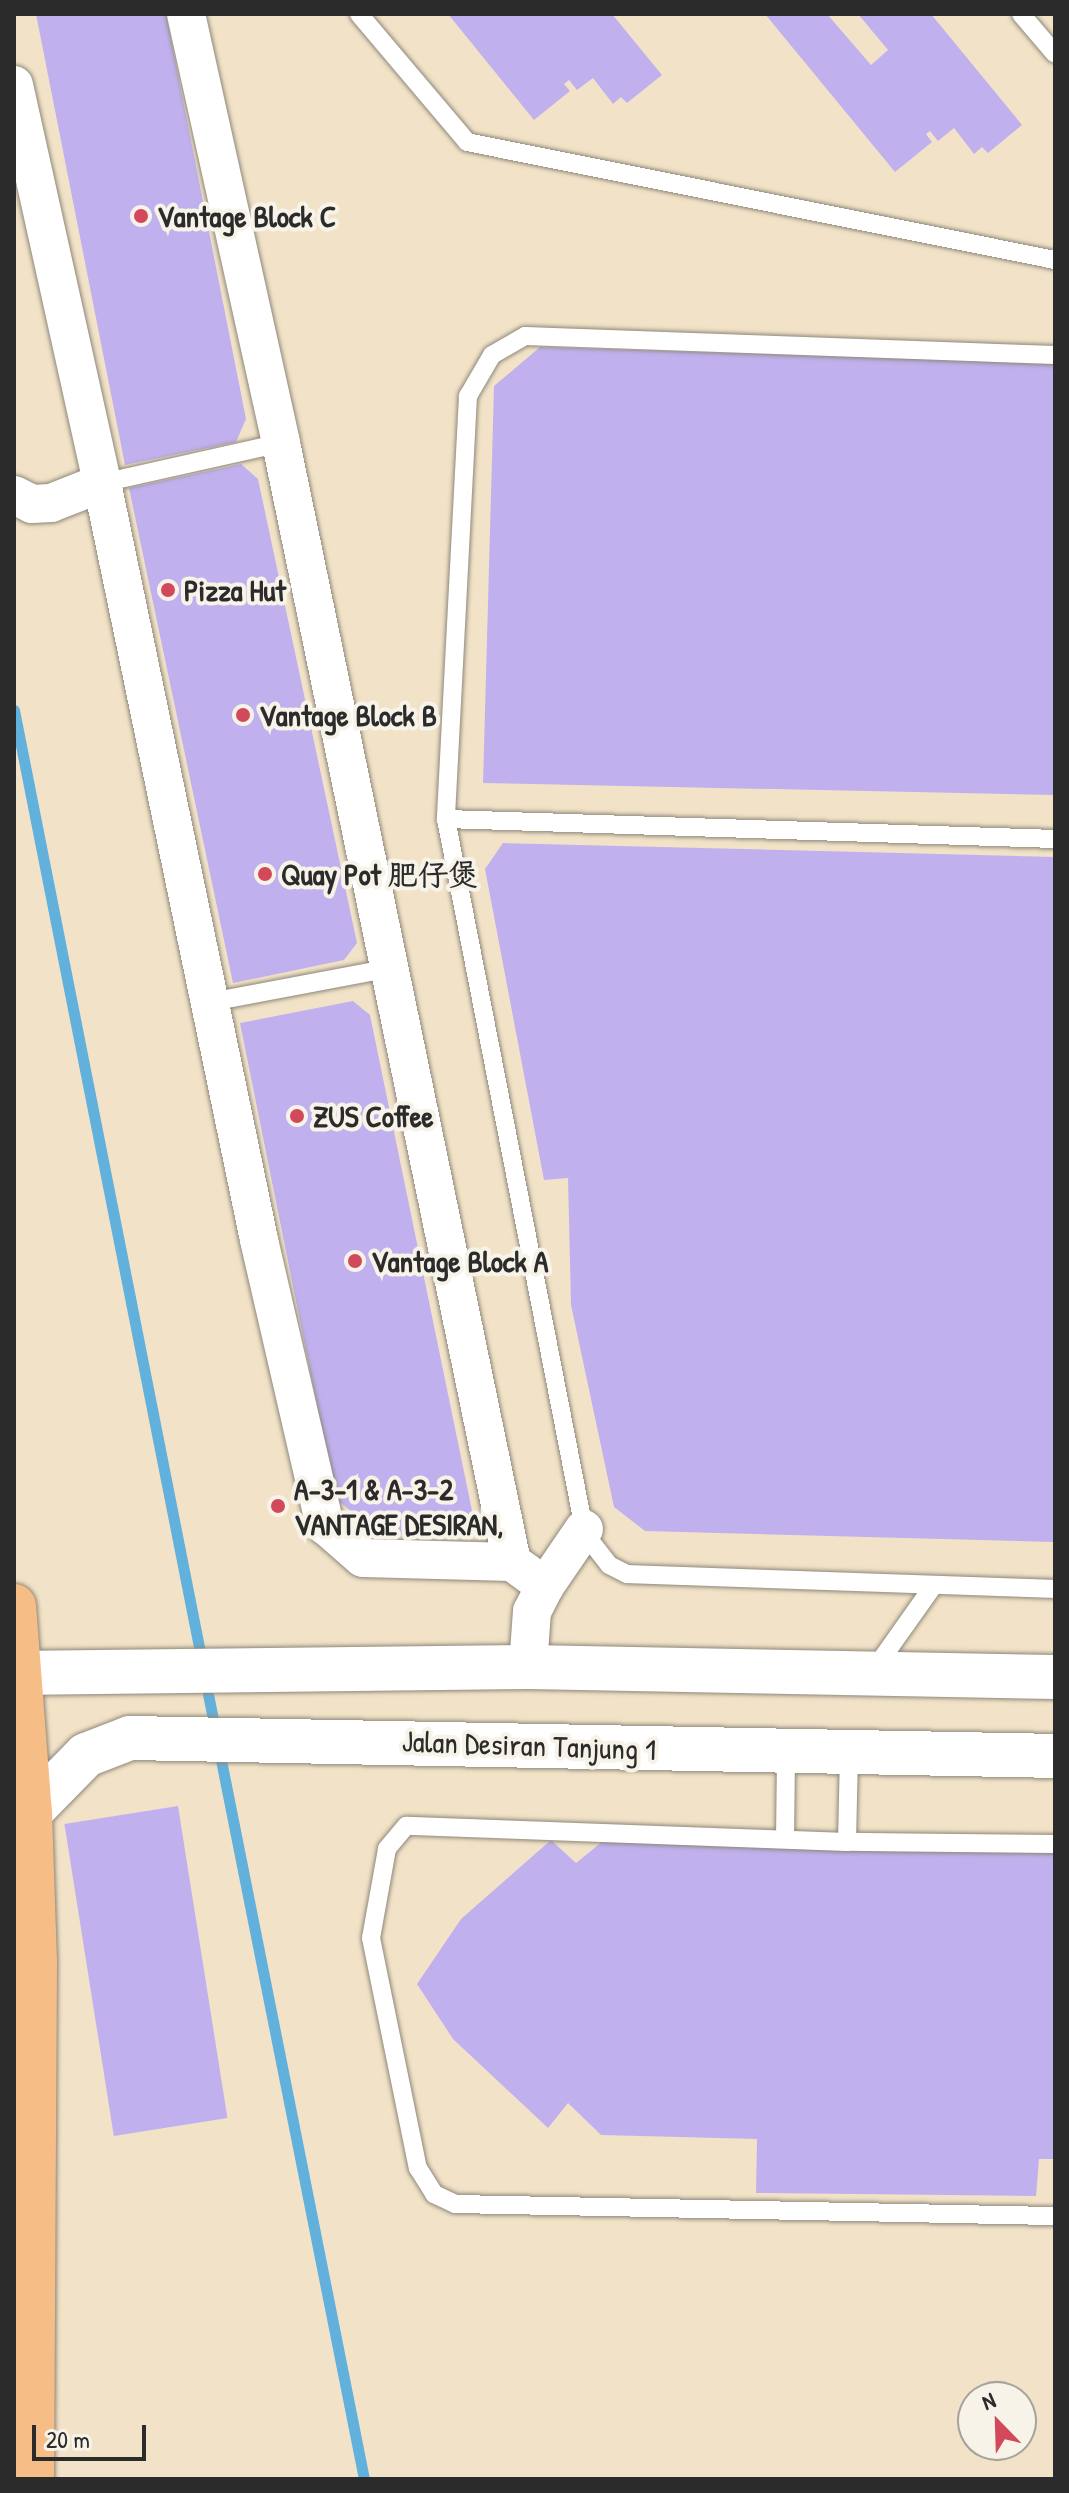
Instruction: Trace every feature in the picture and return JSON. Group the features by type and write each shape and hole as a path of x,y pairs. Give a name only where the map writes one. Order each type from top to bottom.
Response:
{"main road":[{"path":"14,1606 30,1812 35,1961 32,2479"}],"street":[{"path":"186,14 281,443 512,1562"},
{"path":"14,85 102,483 259,1240 325,1525 363,1558 512,1562 545,1586"},
{"path":"14,495 32,504 51,503 102,483"},
{"path":"528,1667 532,1611 545,1586 584,1529"},
{"path":"18,1673 528,1667 1055,1677"},
{"name":"Jalan Desiran Tanjung 1","path":"30,1812 86,1755 130,1738 1055,1756"}],"lane":[{"path":"359,14 467,142 1055,260"},
{"path":"1021,14 1055,54"},
{"path":"1055,355 525,336 492,355 468,396 446,819 584,1529 609,1565 627,1574 1055,1589"},
{"path":"102,483 281,443"},
{"path":"446,819 1055,839"},
{"path":"211,1002 391,968"},
{"path":"872,1673 934,1585"},
{"path":"785,1839 786,1752"},
{"path":"847,1842 849,1752"},
{"path":"1055,1844 847,1842 406,1826 387,1849 371,1938 418,2168 434,2194 455,2204 1055,2216"}],"building":[{"name":"Vantage Block C","path":"36,14 166,14 246,419 236,442 125,465"},
{"path":"448,14 612,14 662,75 627,103 621,97 613,104 593,78 577,90 569,80 564,84 570,91 534,120"},
{"path":"765,14 827,14 871,65 888,50 858,14 931,14 1022,125 988,153 982,147 974,154 954,128 938,141 930,131 926,134 932,142 895,172"},
{"path":"540,347 1055,363 1055,795 483,783 494,386"},
{"name":"Vantage Block B","path":"241,464 258,479 357,943 344,960 233,983 129,488"},
{"path":"503,843 1055,857 1055,1542 645,1531 614,1507 571,1305 568,1178 544,1180 485,869"},
{"name":"Vantage Block A","path":"353,1001 370,1015 477,1535 381,1535 336,1499 240,1023"},
{"path":"178,1806 227,2118 114,2136 64,1824"},
{"path":"608,1837 1055,1846 1055,2159 1039,2159 1036,2196 756,2193 757,2139 601,2135 568,2103 548,2128 453,2039 417,1984 461,1919 551,1840 576,1863"}],"waterway":[{"path":"14,710 202,1662"},
{"path":"205,1679 215,1729"},
{"path":"219,1750 364,2479"}],"place":[{"name":"Vantage Block C","path":"141,216"},
{"name":"Pizza Hut","path":"168,590"},
{"name":"Vantage Block B","path":"243,715"},
{"name":"Quay Pot 肥仔煲","path":"265,874"},
{"name":"ZUS Coffee","path":"297,1116"},
{"name":"Vantage Block A","path":"355,1261"},
{"name":"A-3-1 & A-3-2 VANTAGE DESIRAN,","path":"278,1506"}]}
